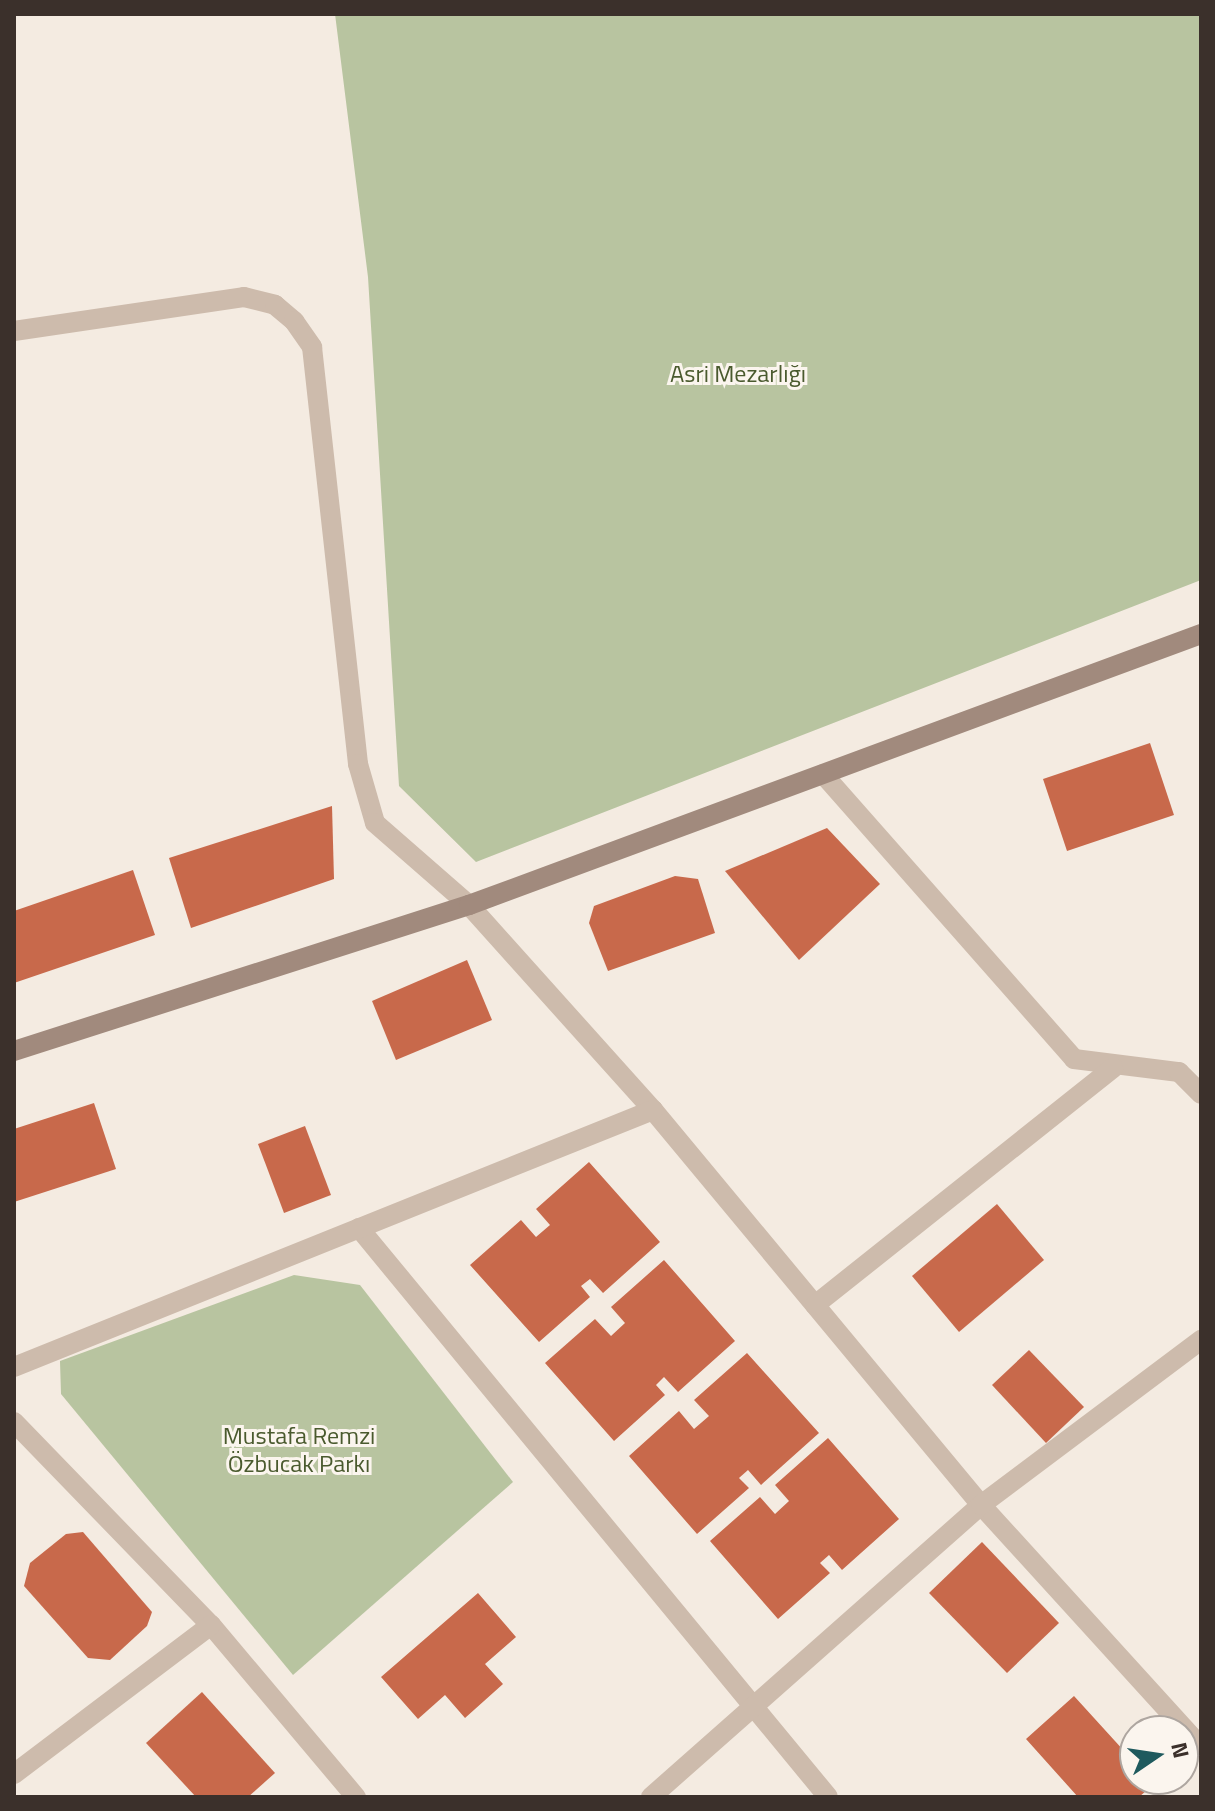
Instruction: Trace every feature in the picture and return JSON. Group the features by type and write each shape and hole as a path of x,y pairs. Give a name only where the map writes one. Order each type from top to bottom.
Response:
{"street":[{"path":"14,331 244,297 275,305 294,321 312,347 358,764 375,823 469,905 653,1110 981,1505 1178,1715"},
{"path":"14,1051 469,905 1201,634"},
{"path":"823,774 1074,1059 1113,1068 1179,1072 1201,1094"},
{"path":"815,1305 1113,1068"},
{"path":"14,1367 653,1110"},
{"path":"359,1228 828,1797"},
{"path":"651,1797 981,1505 1201,1340"},
{"path":"14,1422 211,1625 356,1797"},
{"path":"14,1774 211,1625"}],"green space":[{"name":"Asri Mezarlığı","path":"335,14 1201,14 1201,580 476,862 399,786 368,277"},
{"name":"Mustafa Remzi Özbucak Parkı","path":"294,1275 360,1285 513,1482 293,1675 61,1394 60,1361"}],"building":[{"path":"1150,743 1174,815 1067,851 1043,779"},
{"path":"332,806 334,879 191,928 169,858"},
{"path":"827,828 880,884 799,960 725,871"},
{"path":"133,870 155,935 14,983 14,911"},
{"path":"675,876 698,879 715,933 608,971 589,923 594,906"},
{"path":"467,960 492,1020 396,1060 372,1001"},
{"path":"94,1103 116,1169 14,1202 14,1129"},
{"path":"305,1126 331,1195 284,1213 258,1144"},
{"path":"589,1162 660,1242 603,1293 590,1279 581,1286 590,1297 539,1342 470,1265 521,1220 536,1237 550,1225 536,1209"},
{"path":"997,1204 1044,1260 959,1332 912,1276"},
{"path":"664,1260 735,1341 678,1392 664,1377 656,1385 665,1395 614,1441 545,1363 595,1319 611,1336 625,1323 611,1307"},
{"path":"1029,1350 1084,1407 1046,1443 992,1385"},
{"path":"747,1353 819,1433 761,1485 748,1470 739,1478 749,1488 697,1534 629,1456 679,1411 694,1429 709,1416 694,1400"},
{"path":"828,1438 899,1519 842,1570 829,1555 820,1563 830,1573 778,1619 710,1541 760,1497 775,1514 789,1501 775,1485"},
{"path":"83,1532 152,1612 147,1626 110,1660 88,1658 24,1586 30,1563 66,1534"},
{"path":"982,1542 1059,1623 1007,1673 929,1593"},
{"path":"478,1593 516,1637 485,1664 503,1684 465,1718 445,1695 418,1719 381,1677"},
{"path":"202,1692 275,1773 248,1797 196,1797 146,1743"},
{"path":"1074,1696 1119,1745 1119,1795 1141,1795 1078,1797 1026,1739"}]}
